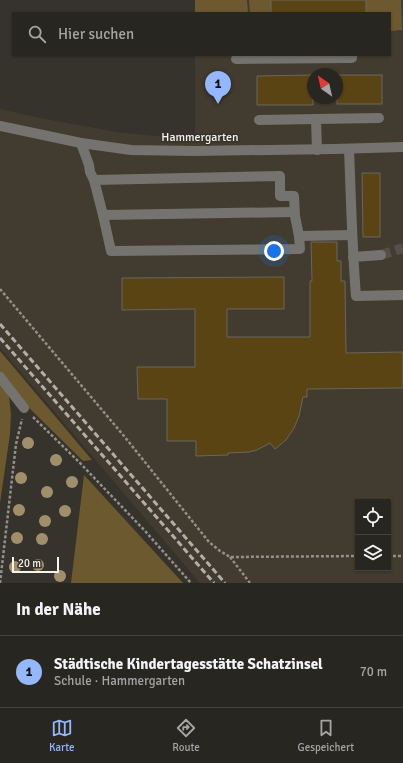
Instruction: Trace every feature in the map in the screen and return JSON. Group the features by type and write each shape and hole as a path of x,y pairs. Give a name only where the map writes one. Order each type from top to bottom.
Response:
{"street":[{"path":"236,59 352,58 352,56"},
{"path":"259,120 379,118"},
{"path":"316,119 317,150"},
{"name":"Hammergarten","path":"0,126 81,143 131,150 317,150 403,147"},
{"path":"81,143 94,180 111,251 300,249 294,212 294,196 280,196 280,176 94,180"},
{"path":"349,149 356,296 403,295"},
{"path":"103,215 294,212"},
{"path":"299,236 352,235"},
{"path":"353,257 381,255"},
{"path":"0,377 24,408"}],"path":[{"path":"0,289 124,436 210,542 230,557 250,583"},
{"path":"0,583 16,444 24,408"},
{"path":"24,408 80,463 146,532 191,583"},
{"path":"230,557 355,556"},
{"path":"391,556 403,556"}],"shaded area":[{"path":"195,0 403,0 403,583 253,583 233,563 249,583 200,583 0,348 0,109 117,132 195,140 195,56 391,56 391,12 195,12"},
{"path":"195,0 247,0 248,12 195,12"},
{"path":"249,0 271,0 271,12 250,12"},
{"path":"366,0 401,0 402,30 391,31 391,12 366,12"},
{"path":"0,351 92,460 83,461 23,402 0,377"},
{"path":"0,381 9,397 11,414 10,434 0,503"},
{"path":"84,475 183,583 71,583"}],"building":[{"path":"271,0 366,0 366,12 271,12"},
{"path":"307,75 307,104 313,105 257,105 257,76"},
{"path":"343,75 382,75 382,104 343,104"},
{"path":"362,173 380,173 380,237 363,237"},
{"path":"311,242 337,242 337,261 341,261 341,281 345,281 346,353 403,352 403,388 307,389 307,397 303,397 299,416 294,428 286,440 275,449 270,443 257,450 249,452 228,453 228,455 196,456 196,441 167,441 167,399 138,399 137,367 195,367 195,309 122,310 122,278 284,277 284,309 227,309 227,337 310,337 310,281 312,281"}],"tunnel":[{"path":"381,255 403,248"}],"railway":[{"path":"0,324 225,583"},
{"path":"0,338 214,583"}],"place":[{"name":"Städtische Kindertagesstätte Schatzinsel","path":"218,104"}]}
